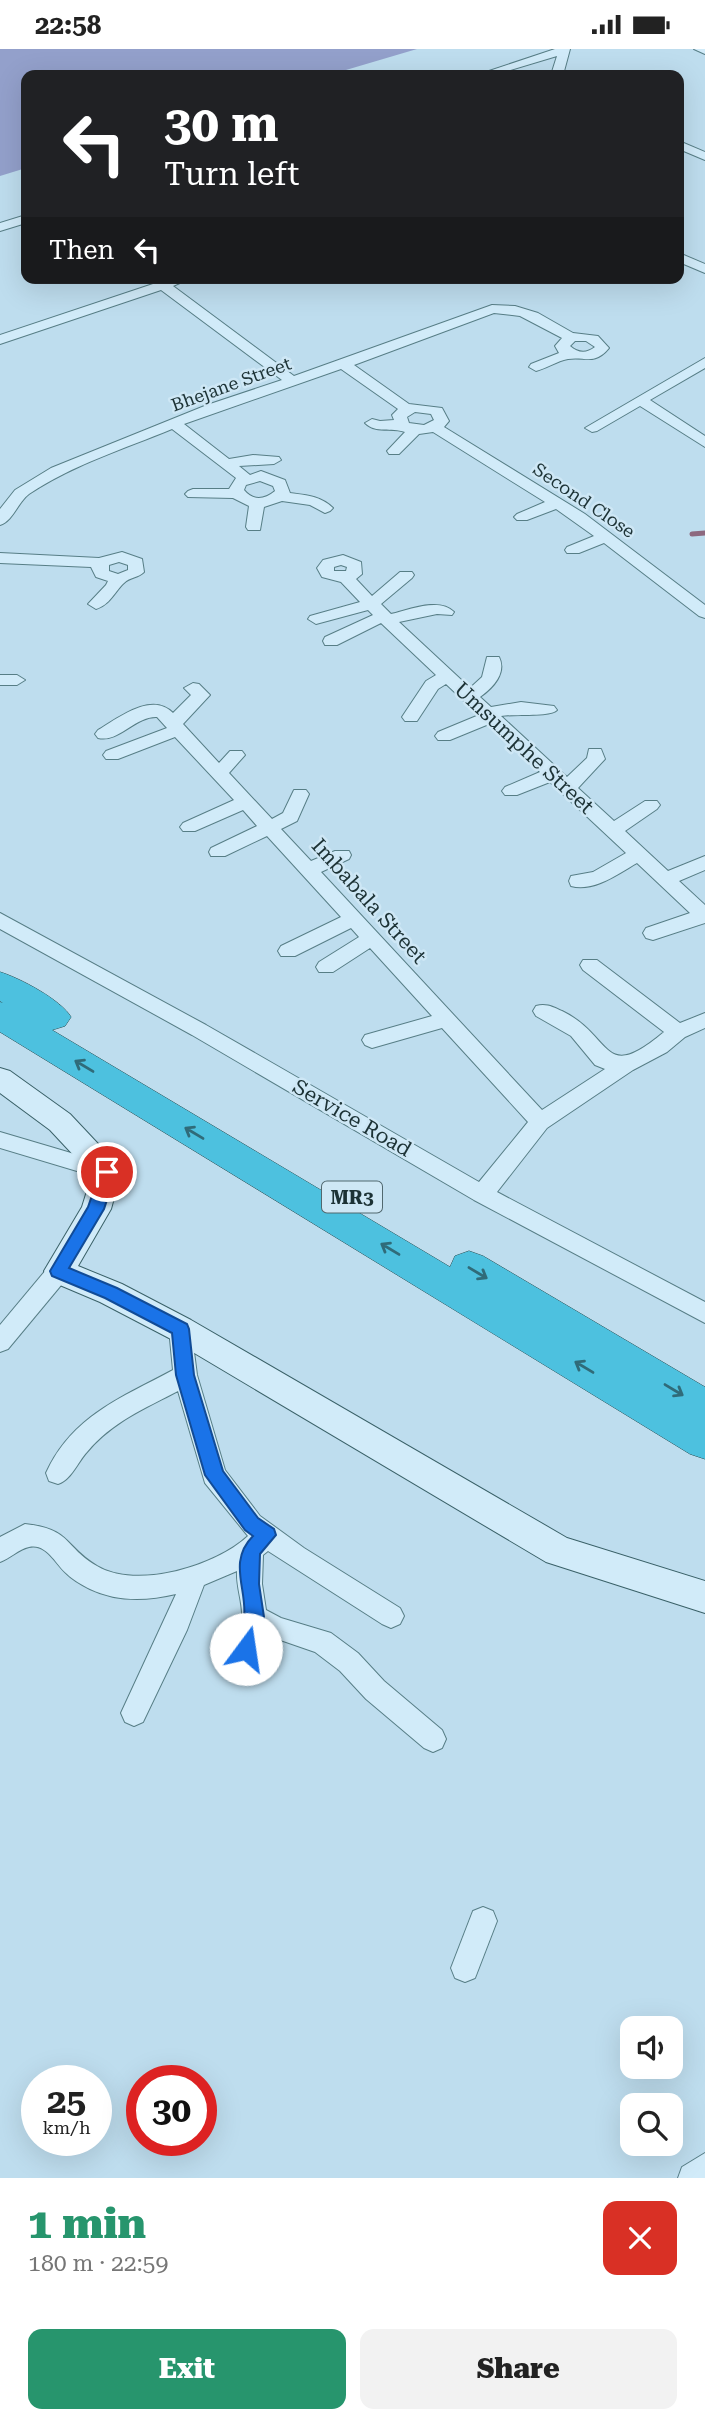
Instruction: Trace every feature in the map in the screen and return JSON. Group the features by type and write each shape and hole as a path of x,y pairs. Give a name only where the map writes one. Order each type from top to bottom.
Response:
{"highway":[{"name":"MR3","path":"0,985 705,1408"},
{"name":"MR3","path":"0,1015 705,1441"}],"street":[{"path":"499,70 563,50"},
{"path":"558,70 563,50"},
{"path":"684,147 705,156"},
{"path":"1,227 21,221"},
{"path":"1,227 19,239"},
{"path":"684,259 705,269"},
{"path":"0,340 153,284"},
{"path":"161,284 292,381"},
{"name":"Bhejane Street","path":"0,520 20,493 56,471 176,425 212,408 343,364 492,309 515,309 532,314 570,348 543,370"},
{"path":"592,428 705,362"},
{"path":"343,364 407,409"},
{"path":"640,400 705,443"},
{"path":"372,423 378,426 408,427 435,427 442,421 437,411 426,407 407,409 399,415 408,427"},
{"path":"176,425 246,479"},
{"path":"394,451 408,427"},
{"name":"Second Close","path":"435,427 558,502 607,536 705,614"},
{"path":"225,464 253,459 275,460"},
{"path":"236,493 237,485 246,479 261,476 276,480 283,487 280,496"},
{"path":"193,494 236,493 246,500 257,502 267,502 280,496 314,501 325,508"},
{"path":"254,527 257,502"},
{"path":"522,517 558,502"},
{"path":"573,550 607,536"},
{"path":"0,558 102,563 110,558 122,557 136,562 136,572 126,578 116,579 102,575 102,563"},
{"path":"331,641 380,614 393,589 406,575"},
{"name":"Umsumphe Street","path":"345,577 380,614 705,916"},
{"path":"96,604 114,587 116,579"},
{"path":"316,619 439,609 446,612"},
{"path":"469,697 484,689 494,668 493,661"},
{"path":"411,717 432,685 446,675"},
{"path":"112,755 141,742 172,722 201,695 193,688"},
{"path":"444,736 489,715 522,707 548,710"},
{"path":"104,734 143,711 172,722"},
{"name":"Imbabala Street","path":"172,722 272,827 352,919 541,1122"},
{"path":"567,788 596,758 595,753"},
{"path":"219,774 236,755"},
{"path":"511,791 552,774"},
{"path":"218,852 291,817 300,794"},
{"path":"189,827 245,801"},
{"path":"613,830 651,805"},
{"path":"578,881 598,877 639,854"},
{"path":"308,870 342,855"},
{"path":"666,880 705,862"},
{"path":"653,933 705,916"},
{"path":"288,951 352,919"},
{"name":"Service Road","path":"0,920 200,1030 482,1194 705,1313"},
{"path":"326,967 371,939"},
{"path":"590,965 678,1032"},
{"path":"544,1010 561,1018 585,1036 595,1053 610,1065 626,1065"},
{"path":"372,1040 446,1020"},
{"path":"482,1194 541,1122 626,1065 660,1047 678,1032 705,1020"},
{"path":"0,1078 60,1122 107,1172"},
{"path":"0,1140 107,1172"},
{"path":"0,1342 58,1271 96,1209 107,1172"},
{"path":"58,1271 111,1293 180,1329 558,1551 705,1598"},
{"path":"180,1329 185,1375 215,1475 251,1524 259,1543 249,1584 255,1617 246,1649"},
{"path":"58,1473 100,1421 185,1375"},
{"path":"0,1551 25,1535 48,1539 76,1567 103,1583 136,1588 195,1576 221,1567 259,1543"},
{"path":"259,1543 391,1616"},
{"path":"134,1713 178,1621 195,1576"},
{"path":"255,1617 276,1628 323,1642 349,1662 375,1689 433,1739"},
{"path":"465,1968 483,1920"},
{"path":"693,2178 705,2168"}],"shaded area":[{"path":"0,49 417,49 346,70 21,70 21,170 0,176"}],"waterway":[{"path":"692,534 705,533"}],"route":[{"path":"107,1172 96,1209 58,1271 111,1293 180,1329 185,1375 215,1475 251,1524 267,1535 251,1551 249,1584 255,1617 246,1649"}]}
